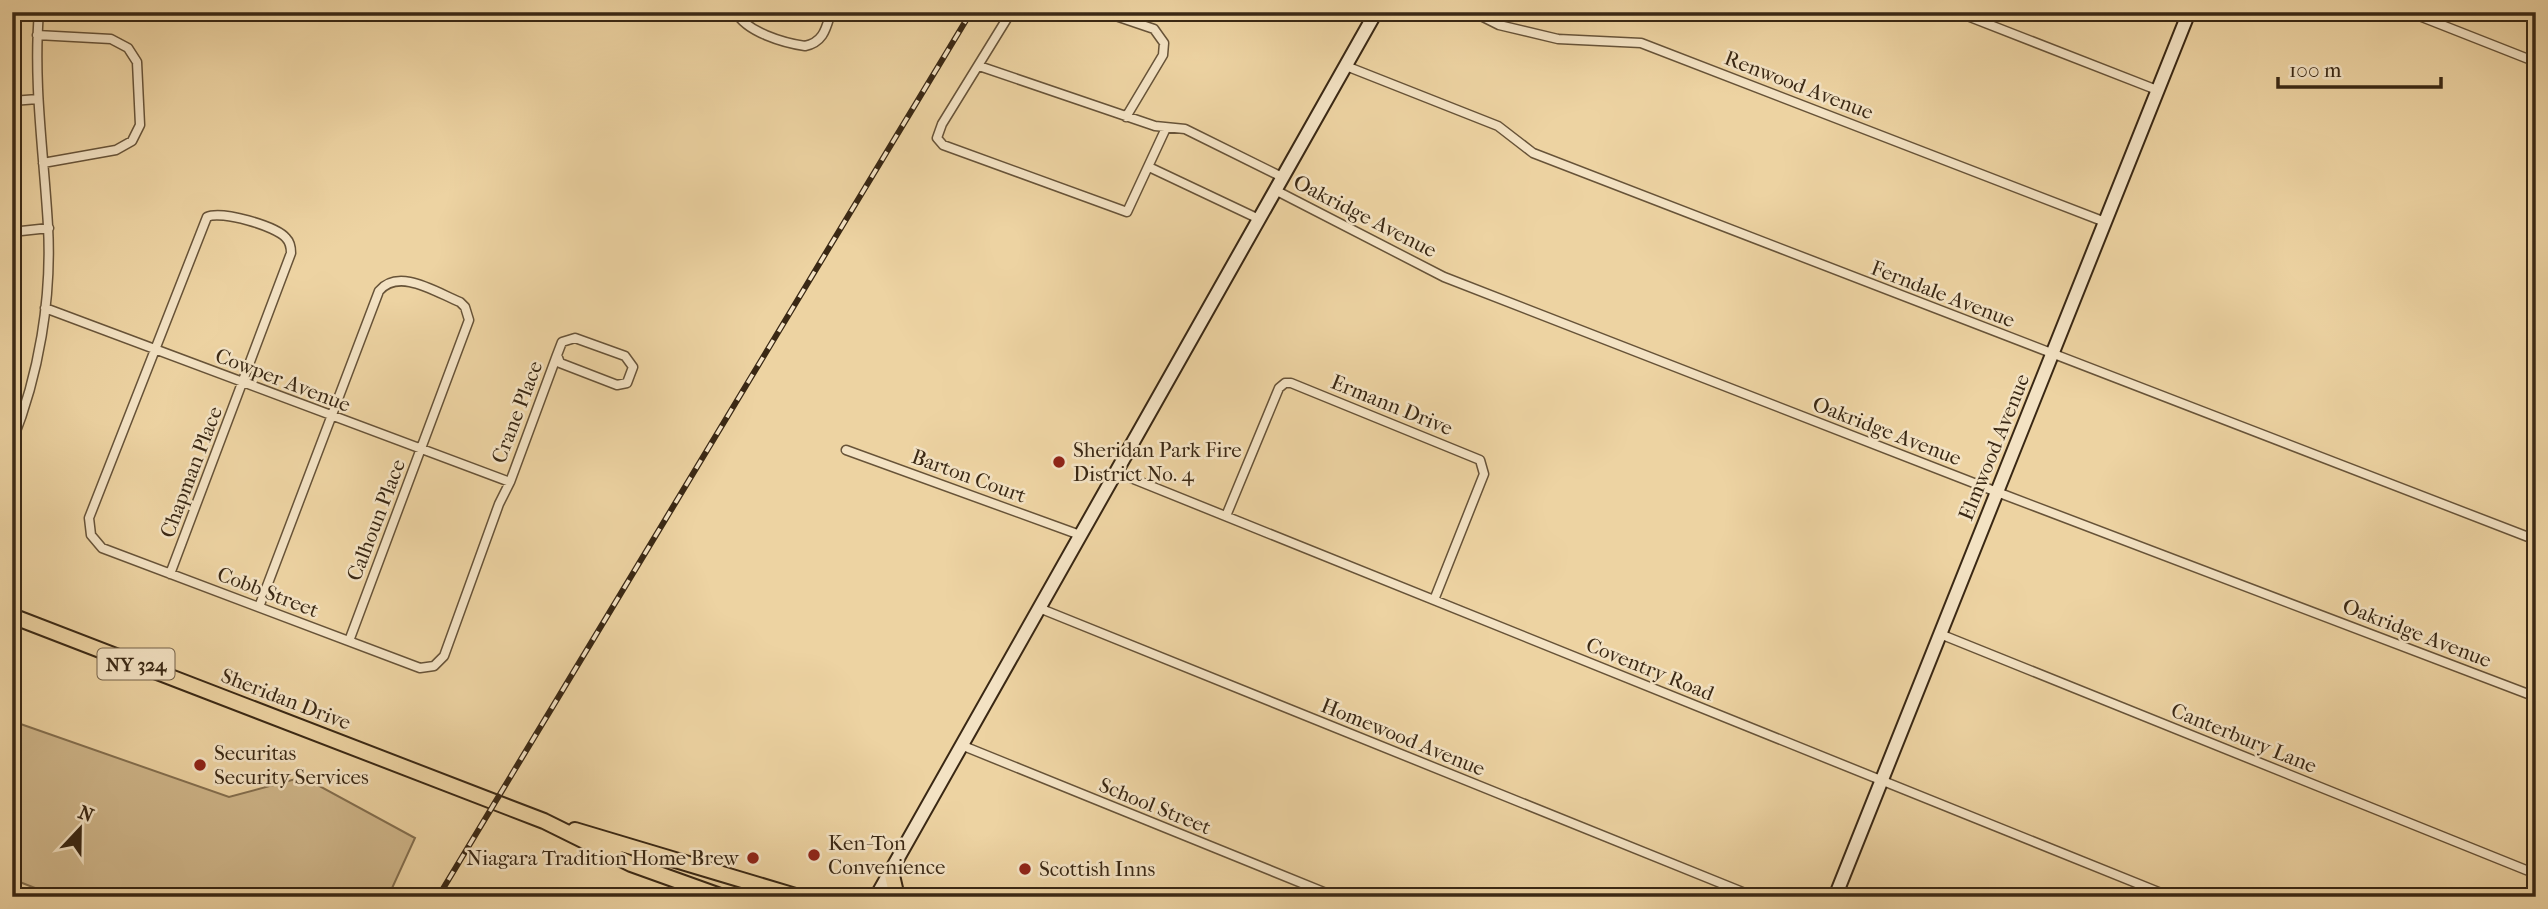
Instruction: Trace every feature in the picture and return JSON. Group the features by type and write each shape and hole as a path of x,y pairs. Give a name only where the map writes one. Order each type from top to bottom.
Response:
{"main road":[{"path":"876,897 1376,12"},
{"name":"Elmwood Avenue","path":"1835,897 2189,12"},
{"name":"Sheridan Drive","path":"12,616 544,821 631,864 723,897"},
{"name":"Sheridan Drive","path":"544,821 672,856 799,897"},
{"path":"891,871 897,897"}],"street":[{"path":"12,442 32,381 45,308 48,228 38,99 39,12"},
{"path":"736,12 741,20 753,28 805,46 823,35 831,12"},
{"path":"1011,12 938,133 939,142 943,145 1127,212 1166,128"},
{"path":"1104,12 1154,29 1164,43 1163,55 1126,117"},
{"name":"Renwood Avenue","path":"1473,12 1499,24 1558,39 1642,43 2105,222"},
{"path":"1957,12 2157,90"},
{"path":"2409,12 2536,62"},
{"path":"37,35 111,39 128,48 137,62 140,125 138,133 125,147 43,163"},
{"name":"Ferndale Avenue","path":"1346,65 1498,126 1533,153 2536,540"},
{"path":"979,66 1126,117 1166,128 1185,129 1282,177"},
{"path":"12,101 38,99"},
{"path":"1149,167 1259,219"},
{"name":"Oakridge Avenue","path":"1275,190 1444,277 1997,492 2536,697"},
{"name":"Chapman Place","path":"155,350 208,217 221,212 281,233 291,245 291,253 170,574"},
{"path":"12,232 48,228"},
{"name":"Calhoun Place","path":"260,607 379,291 391,281 407,281 460,302 465,307 469,320 349,641"},
{"name":"Cowper Avenue","path":"45,308 510,482"},
{"name":"Crane Place","path":"510,482 557,355 565,339 575,338 625,356 632,362 633,371 627,383 617,385 560,363 557,355"},
{"name":"Cobb Street","path":"155,350 89,518 89,527 102,548 419,668 440,662 499,504 510,482"},
{"name":"Ermann Drive","path":"1226,516 1279,388 1285,383 1405,429 1480,460 1485,470 1434,600"},
{"name":"Barton Court","path":"846,450 1080,535"},
{"name":"Coventry Road","path":"1116,472 2171,897"},
{"name":"Homewood Avenue","path":"1039,608 1755,897"},
{"name":"Canterbury Lane","path":"1940,634 2536,874"},
{"name":"School Street","path":"961,745 1336,897"}],"shaded area":[{"path":"12,721 229,797 303,777 415,838 388,897 58,897 12,879"}],"railway":[{"path":"438,897 971,12"}],"place":[{"name":"Sheridan Park Fire District No. 4","path":"1059,462"},
{"name":"Securitas Security Services","path":"200,765"},
{"name":"Ken-Ton Convenience","path":"814,855"},
{"name":"Niagara Tradition Home Brew","path":"753,858"},
{"name":"Scottish Inns","path":"1025,869"}]}
